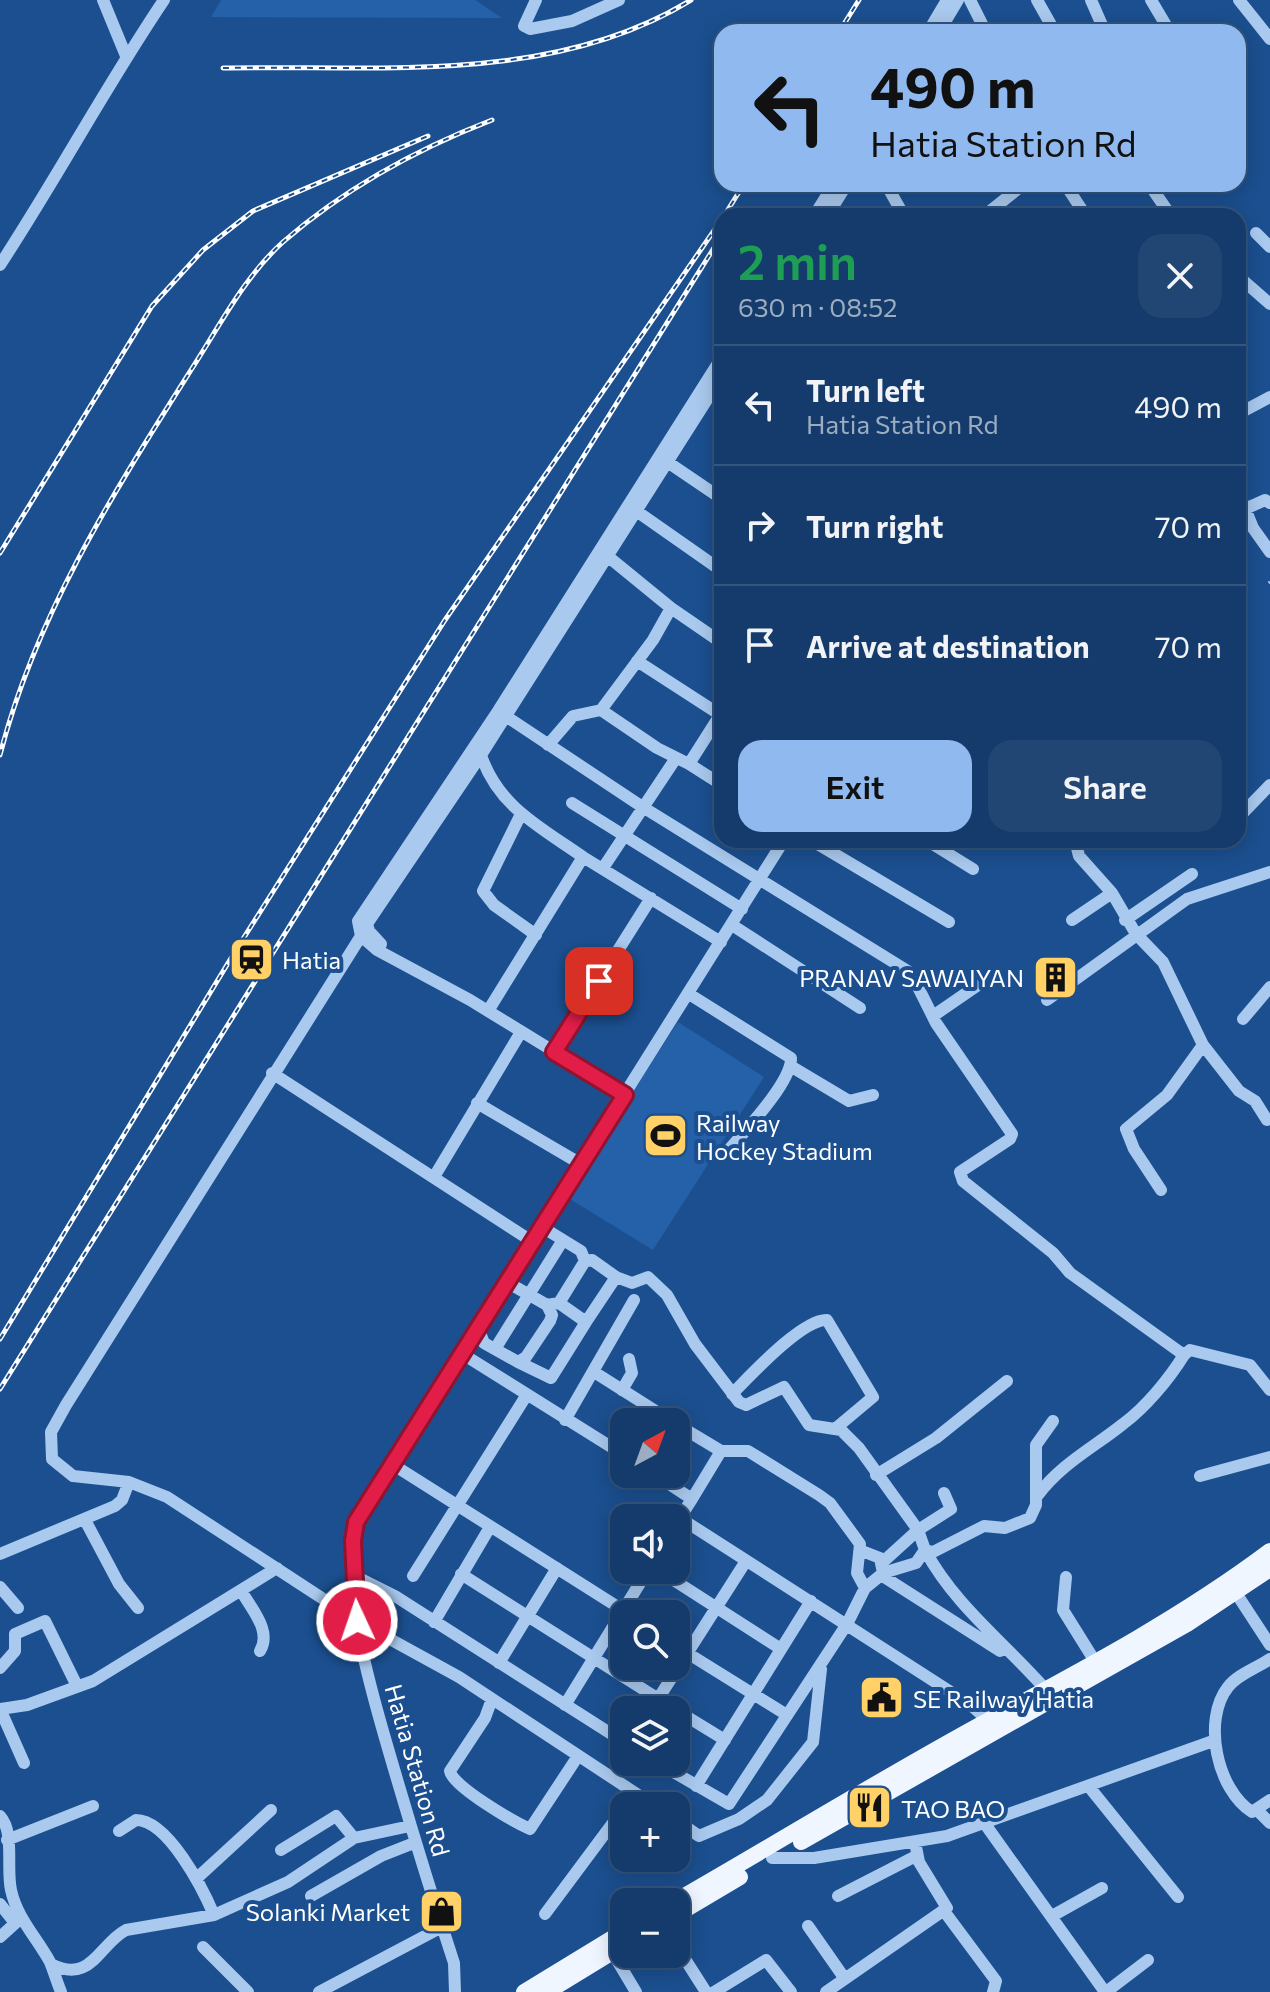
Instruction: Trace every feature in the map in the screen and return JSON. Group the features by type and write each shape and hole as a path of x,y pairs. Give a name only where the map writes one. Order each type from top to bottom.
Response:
{"main road":[{"path":"690,1907 1229,1582 1270,1551"},
{"path":"690,1893 993,1725 1129,1658 1270,1569"},
{"path":"524,1992 610,1940"},
{"path":"547,1992 566,1987 610,1955"}],"street":[{"path":"103,0 126,56"},
{"path":"0,265 57,178 126,56 164,0"},
{"path":"536,0 525,18 524,26 530,29 572,21 619,0"},
{"path":"933,24 947,0"},
{"path":"944,24 958,0"},
{"path":"970,0 982,24"},
{"path":"1037,0 1050,24"},
{"path":"1091,0 1102,24"},
{"path":"1151,0 1165,24"},
{"path":"1239,0 1270,39"},
{"path":"1257,23 1270,15"},
{"path":"994,208 1014,192"},
{"path":"1256,233 1270,247"},
{"path":"1246,283 1270,304"},
{"path":"625,1095 488,1011 377,950 361,936 358,921 502,713 714,370"},
{"path":"602,552 635,510 714,388"},
{"path":"1246,410 1270,397"},
{"path":"666,461 714,494"},
{"path":"1246,509 1265,500 1270,503"},
{"path":"635,510 714,565"},
{"path":"1246,511 1270,552"},
{"path":"602,552 671,608 714,638"},
{"path":"548,745 573,716 601,710 671,608"},
{"path":"637,661 714,710"},
{"path":"601,710 714,780"},
{"path":"502,713 641,806 911,973 933,1016 1012,1134 1010,1139 960,1172 963,1181 1053,1253 1065,1270 1184,1355"},
{"path":"394,958 374,939 367,924 481,755 502,713"},
{"path":"689,764 714,725"},
{"path":"481,755 486,771 520,816 721,942"},
{"path":"603,868 641,806 676,758"},
{"path":"1246,810 1270,785"},
{"path":"572,803 742,909"},
{"path":"520,816 483,891 494,905 536,935"},
{"name":"Hatia Station Rd","path":"459,1989 373,1699 357,1621 353,1541 356,1522 779,848"},
{"path":"824,848 949,922"},
{"path":"939,848 973,869"},
{"path":"1077,848 1079,856 1112,893 1125,920 1163,962 1203,1045 1239,1091 1255,1101 1267,1120"},
{"path":"488,1011 583,857"},
{"path":"1047,1000 1192,896 1270,872"},
{"path":"1125,920 1192,874"},
{"path":"1072,920 1112,893"},
{"path":"554,1052 651,898"},
{"path":"732,925 860,1008"},
{"path":"361,936 272,1073 51,1432 49,1446 52,1459 60,1469 73,1476 129,1482 167,1497 357,1621 385,1633 492,1699 633,1792"},
{"path":"933,1016 994,974"},
{"path":"1243,1019 1270,987"},
{"path":"689,994 791,1058 792,1067 726,1153"},
{"path":"434,1177 521,1032"},
{"path":"1161,1190 1134,1149 1126,1129 1167,1095 1203,1045"},
{"path":"792,1067 849,1101 873,1095"},
{"path":"272,1073 533,1242"},
{"path":"477,1103 581,1164"},
{"path":"542,1227 581,1251 585,1261"},
{"path":"495,1349 563,1240"},
{"path":"518,1362 526,1357 550,1321 553,1304 585,1261 592,1260 616,1277 632,1283 648,1277 664,1290 695,1344 732,1394 746,1405 784,1387 809,1425 836,1428 859,1448 918,1530 937,1573 1047,1691"},
{"path":"478,1328 484,1343 551,1378 616,1277"},
{"path":"510,1280 529,1295 586,1322"},
{"path":"565,1420 634,1300"},
{"path":"732,1394 789,1341 823,1319 829,1323 873,1397 836,1428"},
{"path":"1037,1497 1060,1469 1126,1423 1174,1372 1190,1350 1246,1363 1268,1384"},
{"path":"461,1353 610,1447"},
{"path":"622,1390 632,1373 629,1359"},
{"path":"594,1372 642,1408"},
{"path":"876,1475 936,1438 1007,1381"},
{"path":"413,1576 526,1396"},
{"path":"925,1550 940,1550 984,1526 1005,1528 1022,1523 1034,1512 1037,1497 1036,1445 1053,1421"},
{"path":"690,1433 721,1451 748,1451 819,1495 830,1503 862,1551 885,1560 918,1530 951,1509 944,1493"},
{"path":"689,1504 721,1451"},
{"path":"1200,1476 1270,1457"},
{"path":"392,1464 610,1602"},
{"path":"0,1554 115,1506 122,1500 129,1482"},
{"path":"675,1488 692,1499"},
{"path":"85,1520 114,1576 138,1608"},
{"path":"434,1622 490,1527"},
{"path":"690,1528 847,1624 993,1725"},
{"path":"679,1776 729,1804 822,1664 865,1588 882,1574 916,1563 925,1550"},
{"path":"862,1551 857,1573 865,1588"},
{"path":"880,1558 882,1574 1000,1651"},
{"path":"690,1639 717,1607 746,1561"},
{"path":"24,1763 0,1709 27,1705 105,1675 277,1568"},
{"path":"499,1663 557,1568"},
{"path":"461,1574 594,1657 644,1696"},
{"path":"355,1576 387,1591 610,1733"},
{"path":"1066,1577 1063,1610 1096,1663"},
{"path":"680,1584 781,1649"},
{"path":"0,1587 18,1608"},
{"path":"242,1592 265,1633 265,1643 260,1651"},
{"path":"1236,1593 1270,1645"},
{"path":"696,1786 811,1601"},
{"path":"0,1668 15,1651 15,1634 45,1621 77,1686"},
{"path":"565,1705 610,1634"},
{"path":"690,1654 787,1715"},
{"path":"1270,1659 1226,1689 1212,1729 1213,1741 1243,1805 1252,1812 1270,1800"},
{"path":"690,1830 699,1836 739,1819 767,1800 813,1742 822,1664"},
{"path":"492,1699 491,1708 450,1776 489,1805 530,1829 578,1756"},
{"path":"690,1719 725,1740"},
{"path":"838,1896 915,1849 1213,1741"},
{"path":"1090,1788 1178,1897"},
{"path":"7,1840 93,1806"},
{"path":"197,1878 271,1810"},
{"path":"1257,1810 1270,1823"},
{"path":"0,1816 8,1829 10,1886 18,1920"},
{"path":"281,1850 333,1816 339,1817 354,1838"},
{"path":"119,1831 136,1820 143,1820 159,1831 197,1878 214,1915"},
{"path":"985,1824 1106,1992 1148,1960"},
{"path":"51,1964 65,1969 77,1968 97,1960 126,1930 214,1915 288,1882 354,1838 410,1826"},
{"path":"545,1914 610,1827"},
{"path":"311,1896 381,1856 414,1843"},
{"path":"772,1858 814,1858 915,1849"},
{"path":"826,1992 944,1911 947,1904 915,1849"},
{"path":"1052,1916 1102,1888"},
{"path":"0,1904 18,1920 51,1964 61,1992"},
{"path":"944,1911 996,1981 993,1992"},
{"path":"0,1937 18,1920"},
{"path":"808,1926 845,1979"},
{"path":"319,1992 442,1927"},
{"path":"203,1947 248,1992"},
{"path":"714,1992 764,1960 791,1992"},
{"path":"690,1967 706,1992"},
{"path":"626,1968 636,1992"}],"shaded area":[{"path":"221,0 475,0 502,18 211,17"},
{"name":"Railway Hockey Stadium","path":"678,1022 764,1077 653,1250 565,1196"}],"railway":[{"path":"223,68 403,68 523,58 581,46 637,27 691,0"},
{"path":"844,24 859,0"},
{"path":"0,755 34,653 80,555 162,416 256,271 283,242 356,188 409,157 492,120"},
{"path":"0,553 152,306 203,250 253,211 428,136"},
{"path":"729,208 739,192"},
{"path":"0,1339 236,950 445,620 714,231"},
{"path":"0,1389 714,248"}],"place":[{"name":"Hatia","path":"251,959"},
{"name":"PRANAV SAWAIYAN","path":"1055,977"},
{"name":"Railway Hockey Stadium","path":"665,1136"},
{"name":"SE Railway Hatia","path":"882,1698"},
{"name":"TAO BAO","path":"870,1808"},
{"name":"Solanki Market","path":"441,1911"}],"route":[{"path":"357,1621 353,1541 356,1522 625,1095 554,1052 599,981"}]}
